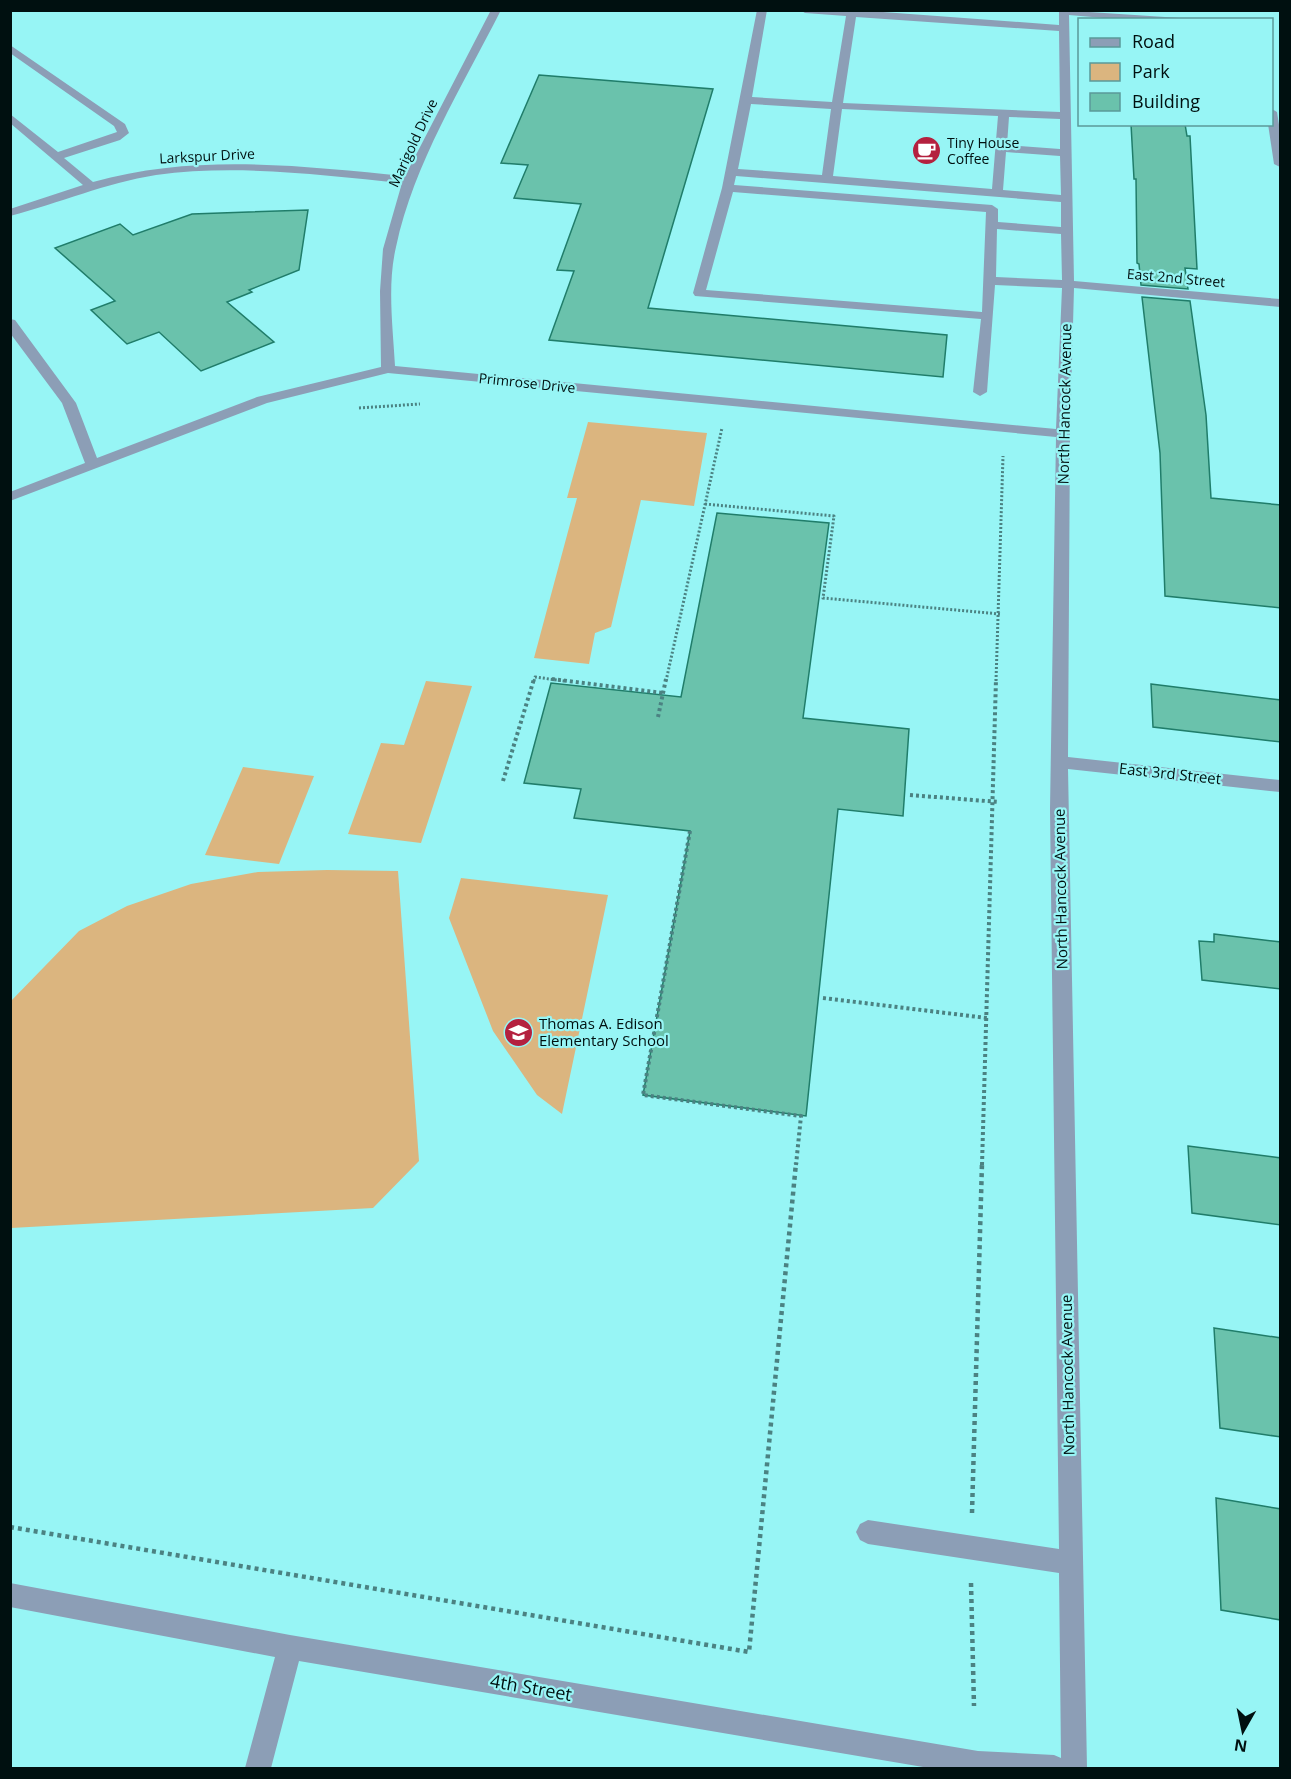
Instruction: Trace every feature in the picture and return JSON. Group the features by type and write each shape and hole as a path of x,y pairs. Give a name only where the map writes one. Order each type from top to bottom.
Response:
{"street":[{"name":"Marigold Drive","path":"388,369 386,291 388,249 409,180 496,10"},
{"path":"762,10 728,188 699,293 988,316"},
{"path":"805,10 851,14 1101,18"},
{"path":"827,179 851,14"},
{"name":"North Hancock Avenue","path":"1064,17 1068,284 1063,434 1059,762 1074,1768"},
{"path":"10,48 119,124 123,133 116,138 58,156"},
{"path":"746,100 1066,116"},
{"path":"998,193 1005,114"},
{"path":"10,117 92,187"},
{"path":"1273,118 1281,164"},
{"path":"1002,148 1066,153"},
{"name":"Larkspur Drive","path":"10,213 120,178 177,170 240,166 409,180"},
{"path":"731,172 1067,199"},
{"path":"728,188 992,209 988,316 980,392"},
{"path":"992,225 1067,231"},
{"name":"East 2nd Street","path":"990,281 1068,284 1281,303"},
{"path":"10,323 17,342 69,403 93,465"},
{"name":"Primrose Drive","path":"12,498 262,400 388,369 1063,434"},
{"name":"East 3rd Street","path":"1059,762 1281,786"},
{"path":"868,1532 1071,1563"},
{"name":"4th Street","path":"10,1595 290,1647 978,1764 1054,1768"},
{"path":"258,1768 290,1647"}],"path":[{"path":"349,410 393,404 423,404"},
{"path":"658,717 722,425"},
{"path":"974,1706 971,1549 996,802 1003,455"},
{"path":"705,504 834,516 823,598 1000,614"},
{"path":"503,781 535,677 663,693"},
{"path":"910,795 996,802"},
{"path":"10,1527 749,1652 801,1116 643,1095 690,831"},
{"path":"822,998 987,1018"}],"green space":[{"path":"588,422 707,433 694,506 641,500 611,627 595,633 589,664 534,658 577,498 567,498"},
{"path":"426,681 472,686 421,843 348,834 381,743 404,745"},
{"path":"243,767 314,776 279,864 205,855"},
{"path":"398,871 419,1161 373,1208 11,1228 10,1002 79,931 127,906 191,884 258,872"},
{"path":"461,878 608,895 562,1114 537,1095 493,1031 449,918"}],"building":[{"path":"539,75 713,89 648,308 947,335 943,377 549,340 574,271 557,270 581,204 514,198 528,165 501,163"},
{"path":"1131,126 1185,126 1187,136 1190,136 1197,269 1185,268 1188,289 1141,285 1137,263 1136,179 1134,179"},
{"path":"308,210 299,270 249,290 252,292 227,302 274,342 201,371 159,332 127,344 91,310 115,301 55,248 120,224 133,235 192,214"},
{"path":"1142,297 1190,301 1206,415 1211,498 1281,505 1281,608 1165,596 1160,453"},
{"path":"717,513 829,523 803,718 909,729 903,816 838,809 806,1116 643,1095 690,831 574,818 581,789 524,783 551,683 681,697"},
{"path":"1151,684 1281,700 1281,742 1153,727"},
{"path":"1214,934 1281,942 1281,989 1202,980 1199,941 1214,942"},
{"path":"1188,1146 1281,1158 1281,1225 1192,1213"},
{"path":"1214,1328 1281,1338 1281,1437 1220,1428"},
{"path":"1216,1498 1281,1509 1281,1620 1221,1610"}],"place":[{"name":"Tiny House Coffee","path":"926,151"},
{"name":"Thomas A. Edison Elementary School","path":"518,1033"}]}
